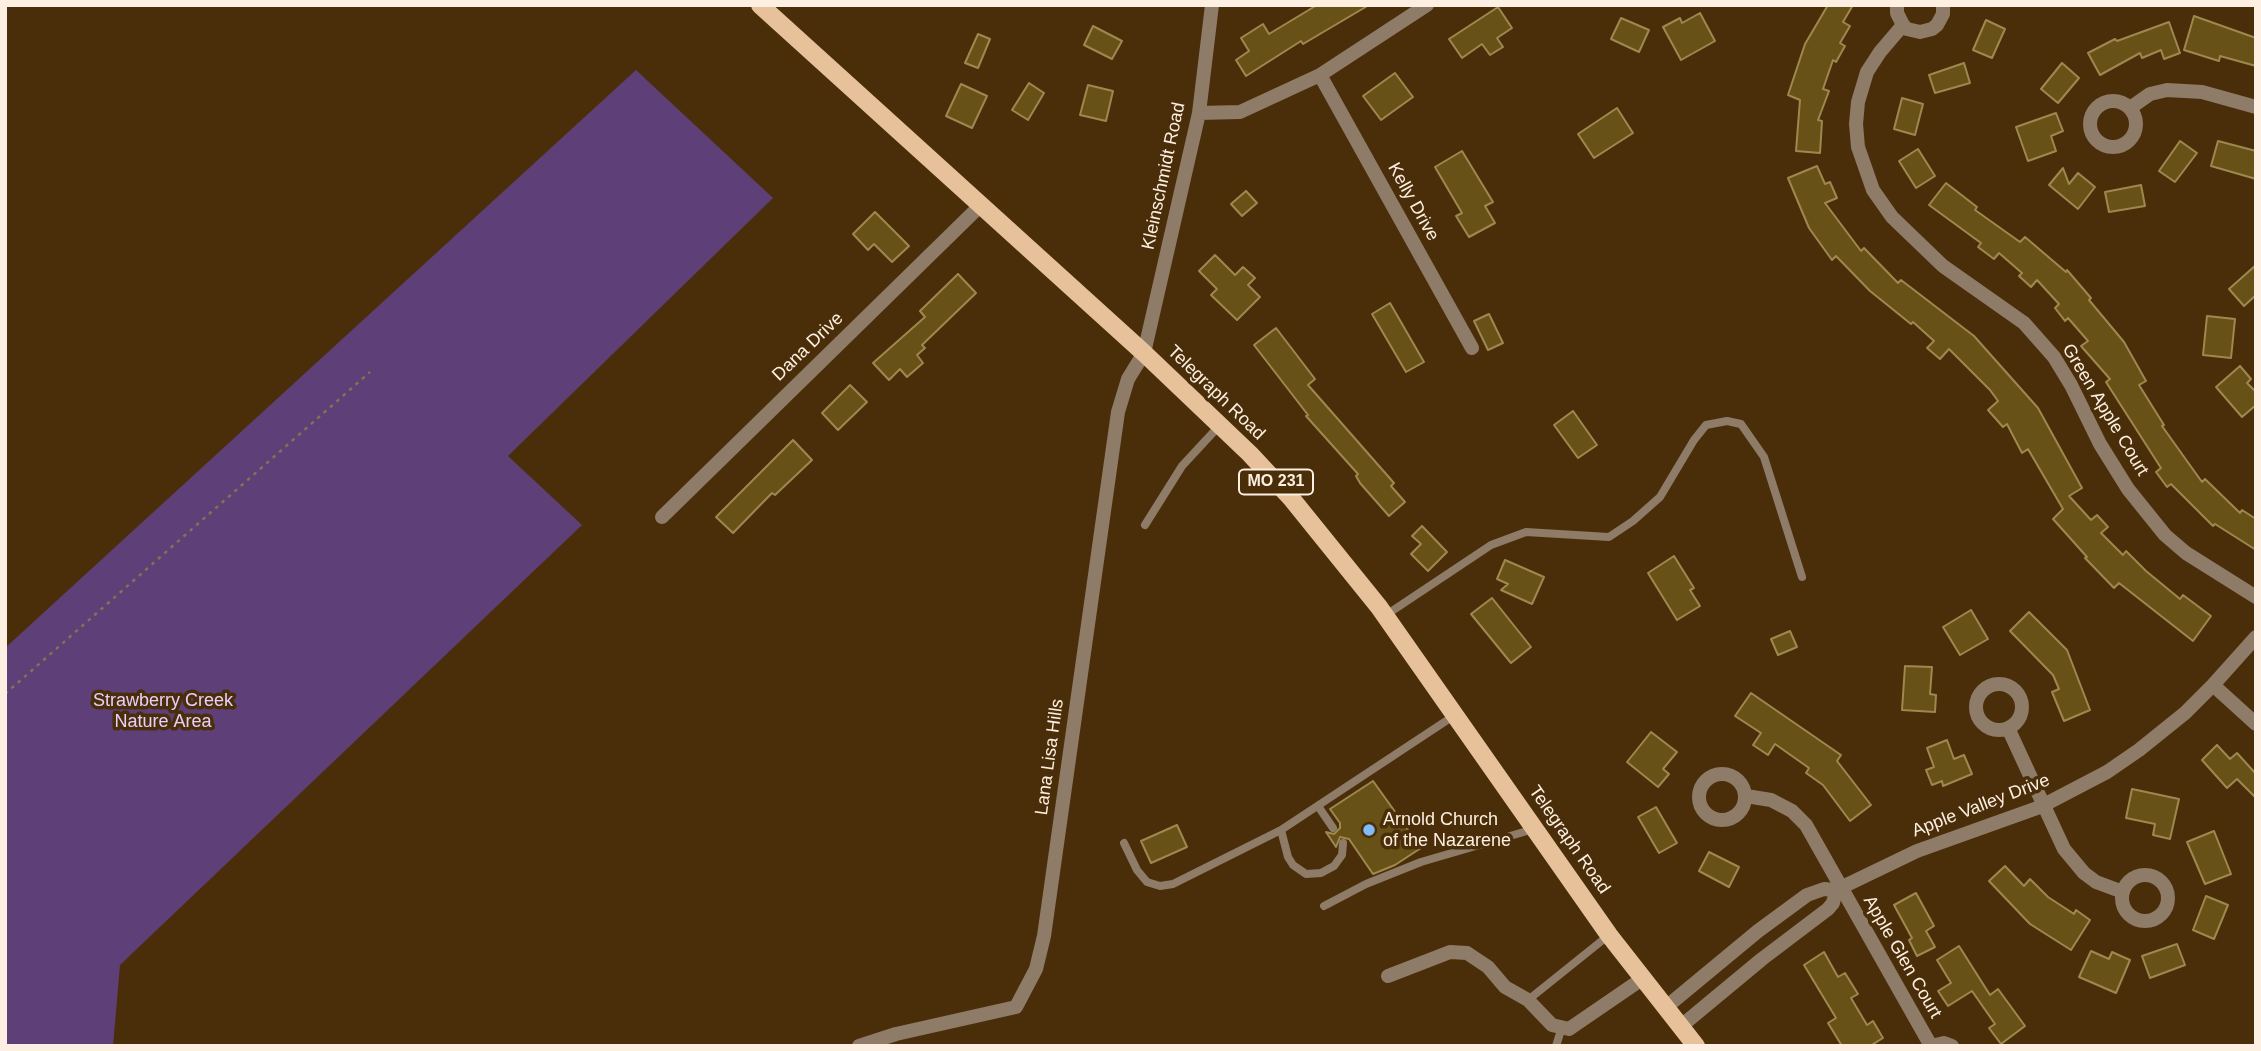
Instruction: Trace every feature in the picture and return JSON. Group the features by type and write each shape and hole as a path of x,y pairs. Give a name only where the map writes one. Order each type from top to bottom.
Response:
{"main road":[{"name":"Telegraph Road","path":"760,5 1144,353 1220,425 1298,506 1385,615 1609,934 1696,1046"}],"street":[{"name":"Kleinschmidt Road","path":"1144,353 1199,113 1212,5"},
{"path":"1199,113 1240,112 1320,75 1427,5"},
{"path":"1897,5 1897,13 1903,25 1920,32 1932,29 1940,20 1942,5"},
{"name":"Green Apple Court","path":"1903,25 1880,51 1867,72 1858,102 1858,147 1873,190 1892,217 1943,266 2024,323 2053,357 2071,385 2099,444 2165,536 2186,553 2256,597"},
{"name":"Kelly Drive","path":"1320,75 1472,348"},
{"path":"2130,108 2150,94 2167,90 2202,92 2256,107"},
{"name":"Dana Drive","path":"662,517 982,204"},
{"name":"Lana Lisa Hills","path":"859,1046 896,1034 1016,1007 1036,969 1045,925 1115,430 1128,379 1144,353"},
{"name":"Apple Valley Drive","path":"1664,1008 1758,931 1815,891 1824,888 1838,889 1917,851 2044,805 2096,778 2139,750 2185,713 2256,637"},
{"path":"2213,685 2256,724"},
{"path":"2008,728 2064,849 2074,863 2096,882 2123,892"},
{"name":"Apple Glen Court","path":"1746,796 1771,800 1792,811 1806,825 1838,889 1931,1046 1944,1043 1952,1046"},
{"path":"1680,1027 1762,959 1821,915 1833,903 1838,889"},
{"path":"1388,976 1450,952 1467,953 1488,967 1504,987 1528,1000 1552,1025 1569,1029 1642,979"}],"lane":[{"path":"1385,615 1491,545 1526,532 1609,537 1633,521 1660,497 1706,425 1727,421 1741,424 1764,457 1802,577"},
{"path":"1145,525 1182,466 1220,425"},
{"path":"1124,843 1142,877 1154,885 1166,886 1280,830 1455,715"},
{"path":"1318,806 1333,828"},
{"path":"1324,906 1366,884 1421,862 1535,828"},
{"path":"1280,830 1293,866 1306,874 1321,873 1334,866 1342,855 1343,843"},
{"path":"1528,1000 1609,934"},
{"path":"1556,1046 1562,1027"}],"path":[{"path":"5,694 370,372"}],"green space":[{"name":"Strawberry Creek Nature Area","path":"636,70 773,198 508,456 582,525 120,965 113,1046 5,1046 5,648"}],"building":[{"path":"1317,5 1369,5 1303,44 1301,41 1246,76 1236,60 1249,51 1241,38 1263,24 1269,34"},
{"path":"1828,5 1853,5 1843,22 1850,26 1840,43 1845,46 1836,62 1833,60 1823,89 1829,91 1818,120 1822,121 1820,153 1796,151 1800,100 1788,95 1805,44"},
{"path":"1498,7 1512,28 1497,38 1503,47 1490,55 1482,44 1462,58 1449,39"},
{"path":"1700,13 1715,41 1681,60 1663,27 1680,18 1682,23"},
{"path":"2194,16 2256,38 2256,66 2220,56 2219,61 2184,50"},
{"path":"1621,18 1649,30 1639,52 1611,39"},
{"path":"1986,20 2005,29 1992,58 1973,50"},
{"path":"2169,22 2180,53 2164,59 2161,50 2142,58 2140,53 2100,75 2088,53 2115,39 2117,41"},
{"path":"1093,26 1122,41 1112,59 1084,45"},
{"path":"978,34 990,39 978,68 965,63"},
{"path":"1964,63 1970,83 1935,93 1929,75"},
{"path":"2062,63 2079,78 2058,103 2041,89"},
{"path":"1395,73 1413,97 1381,120 1363,96"},
{"path":"1029,83 1044,93 1028,120 1012,110"},
{"path":"961,84 987,96 972,128 946,116"},
{"path":"1088,85 1113,91 1106,121 1080,115"},
{"path":"1902,98 1923,104 1915,135 1894,129"},
{"path":"1617,108 1633,133 1594,158 1578,134"},
{"path":"2056,113 2063,131 2051,136 2056,151 2028,161 2016,127"},
{"path":"2180,141 2197,153 2175,182 2159,171"},
{"path":"2218,141 2256,151 2256,179 2211,166"},
{"path":"1918,149 1935,176 1916,188 1899,161"},
{"path":"1462,151 1493,202 1485,206 1495,223 1469,237 1456,216 1462,213 1435,167"},
{"path":"1817,166 1825,184 1830,182 1837,198 1825,203 1861,251 1864,248 1898,283 1901,280 1974,336 2038,408 2082,488 2069,496 2091,520 2097,515 2108,527 2101,533 2123,555 2126,551 2180,599 2183,595 2211,616 2193,641 2119,583 2114,588 2053,519 2063,509 2028,449 2022,453 2007,424 2003,427 1988,410 1998,401 1990,390 1949,349 1940,359 1927,348 1934,341 1870,291 1836,256 1832,260 1809,228 1788,178"},
{"path":"2063,168 2069,184 2078,173 2095,187 2078,209 2049,185"},
{"path":"1946,183 1977,207 1975,210 2020,242 2025,237 2066,272 2067,270 2091,298 2089,300 2124,342 2146,381 2139,385 2164,425 2162,426 2202,482 2205,479 2240,513 2242,510 2256,519 2256,550 2215,524 2213,526 2171,484 2167,487 2156,472 2161,468 2106,382 2110,379 2081,346 2088,341 2068,318 2065,321 2055,308 2059,304 2037,280 2031,287 2019,276 2022,273 1999,253 1994,259 1978,247 1981,243 1929,205"},
{"path":"2141,185 2145,206 2109,212 2105,192"},
{"path":"1246,191 1257,203 1242,216 1231,204"},
{"path":"875,212 909,246 892,262 874,244 868,250 853,234"},
{"path":"1215,255 1235,275 1243,267 1255,278 1248,285 1260,297 1237,320 1211,295 1217,289 1199,271"},
{"path":"2256,265 2256,295 2244,306 2229,289"},
{"path":"958,274 976,293 922,345 925,348 917,355 923,363 907,377 900,369 889,380 873,363 925,317 920,311"},
{"path":"1390,303 1424,362 1406,372 1372,314"},
{"path":"1489,314 1503,343 1488,350 1474,321"},
{"path":"2207,316 2235,319 2231,358 2203,355"},
{"path":"1276,328 1315,379 1308,385 1394,483 1391,486 1405,502 1389,516 1360,483 1356,476 1358,474 1306,416 1308,415 1254,345"},
{"path":"2240,366 2251,379 2247,383 2256,392 2256,405 2242,417 2216,387"},
{"path":"850,385 867,402 838,430 822,413"},
{"path":"1573,411 1597,445 1578,458 1554,425"},
{"path":"793,440 812,460 775,495 772,493 733,533 716,517"},
{"path":"1422,526 1447,552 1428,571 1411,554 1421,544 1412,536"},
{"path":"1674,556 1694,588 1690,590 1700,606 1677,620 1648,573"},
{"path":"1505,560 1544,577 1532,604 1501,590 1508,584 1497,579"},
{"path":"1492,598 1531,647 1511,663 1471,614"},
{"path":"1971,610 1988,639 1960,655 1943,627"},
{"path":"2029,612 2067,650 2090,710 2064,721 2052,692 2059,689 2053,675 2010,631"},
{"path":"1790,631 1797,647 1778,655 1771,639"},
{"path":"1905,666 1932,667 1930,694 1936,695 1935,712 1902,710"},
{"path":"1751,693 1841,755 1837,761 1871,805 1850,821 1823,785 1806,773 1809,768 1775,744 1768,755 1753,745 1761,733 1735,716"},
{"path":"1651,732 1677,752 1663,769 1669,774 1658,787 1627,762"},
{"path":"1947,740 1954,759 1964,755 1972,774 1943,786 1942,781 1932,785 1926,770 1934,767 1927,748"},
{"path":"2217,745 2230,759 2237,753 2256,774 2256,798 2237,779 2227,788 2202,760"},
{"name":"Arnold Church of the Nazarene","path":"1373,781 1421,848 1395,865 1373,874 1349,839 1340,837 1336,847 1326,832 1334,834 1340,828 1340,823 1330,809"},
{"path":"2132,789 2179,799 2170,839 2153,835 2155,824 2126,818"},
{"path":"1656,807 1677,843 1659,853 1638,817"},
{"path":"1177,825 1187,847 1151,863 1141,841"},
{"path":"2214,831 2231,874 2205,884 2187,842"},
{"path":"1709,852 1739,867 1729,887 1699,871"},
{"path":"2005,866 2024,886 2030,879 2048,897 2074,914 2076,910 2090,920 2071,950 2030,924 1989,881"},
{"path":"1916,893 1934,926 1926,931 1935,947 1917,956 1909,940 1912,938 1894,905"},
{"path":"2206,896 2228,905 2214,939 2193,930"},
{"path":"2177,944 2185,965 2150,978 2142,956"},
{"path":"1959,946 1990,995 1998,989 2025,1026 2001,1044 1989,1028 1995,1024 1972,991 1948,1006 1938,991 1951,983 1937,960"},
{"path":"2091,951 2109,959 2112,952 2130,960 2116,993 2079,977"},
{"path":"1824,952 1838,977 1845,973 1858,994 1851,998 1867,1025 1873,1021 1883,1038 1870,1046 1842,1046 1828,1023 1836,1018 1804,965"}],"place":[{"name":"Arnold Church of the Nazarene","path":"1369,830"}]}
